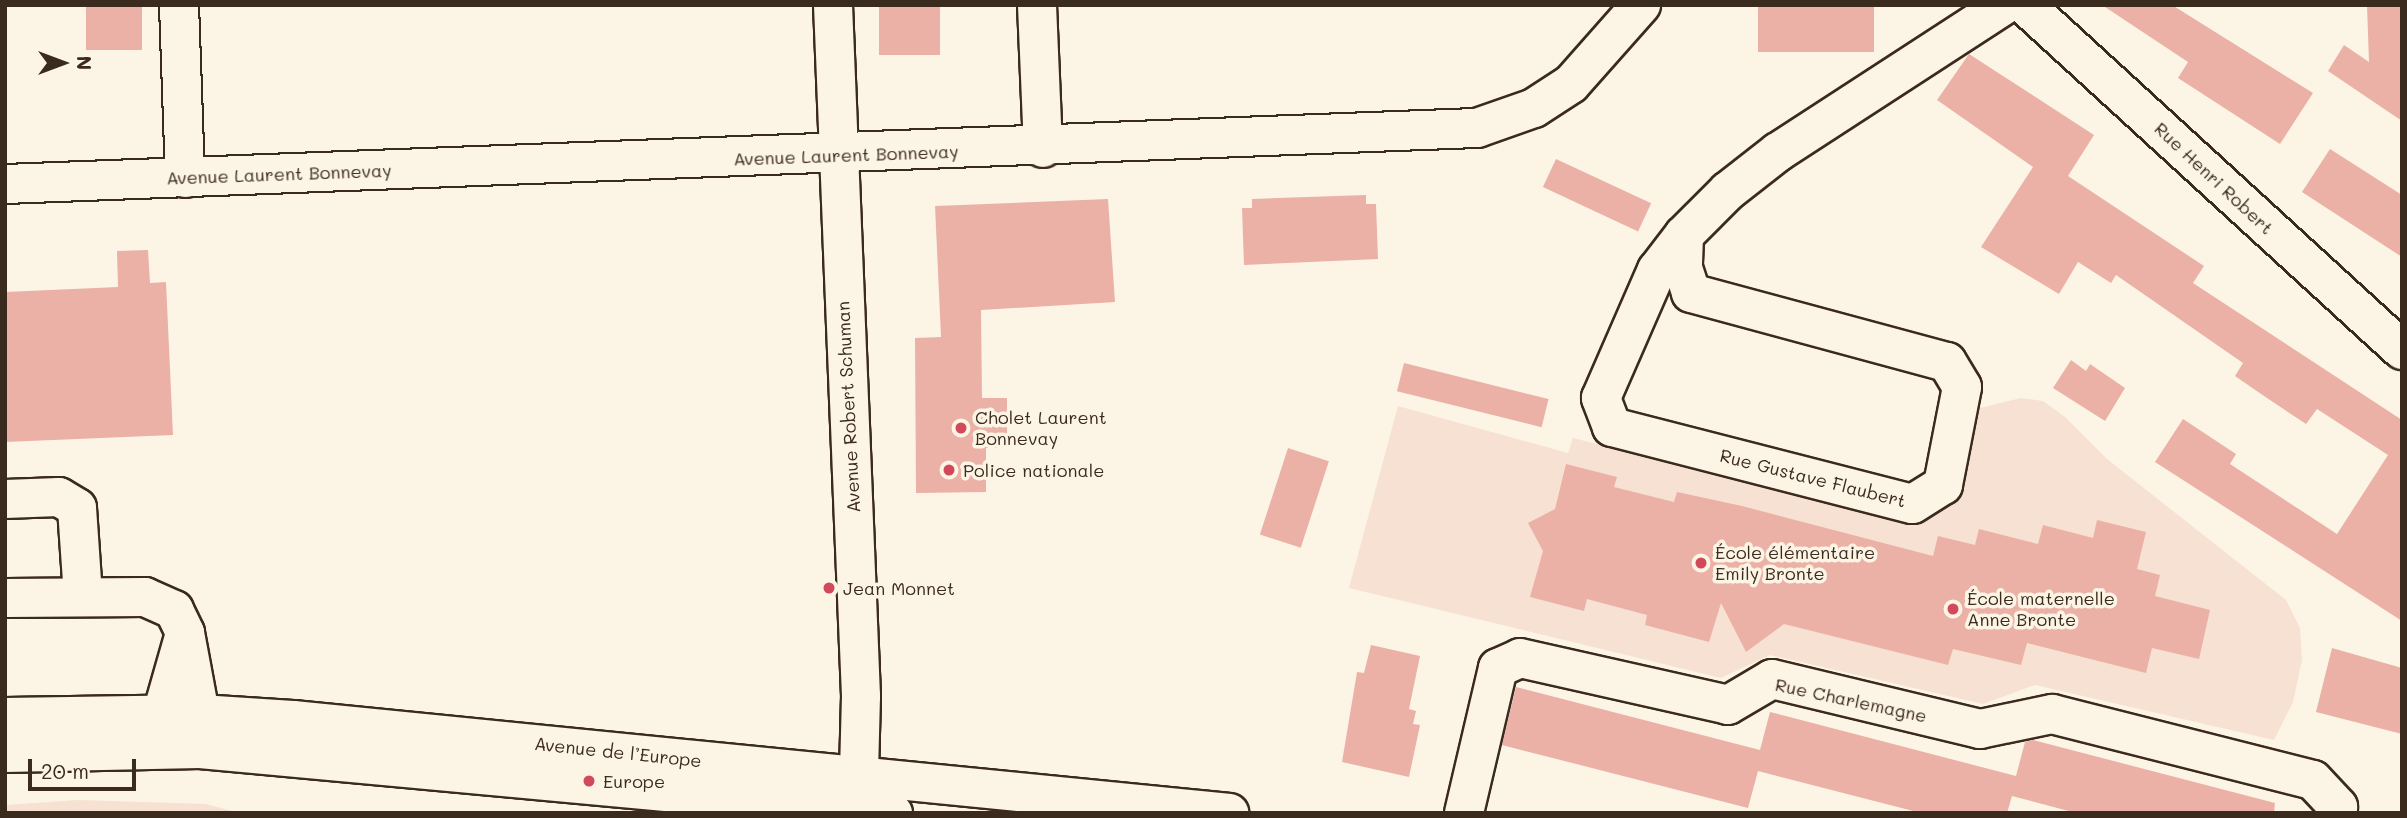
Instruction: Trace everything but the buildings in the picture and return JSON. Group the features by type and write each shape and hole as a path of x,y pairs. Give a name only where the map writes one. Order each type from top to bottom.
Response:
{"street":[{"path":"180,5 185,178"},
{"name":"Avenue Robert Schuman","path":"833,5 836,155 871,800"},
{"path":"1037,5 1043,148"},
{"name":"Avenue Laurent Bonnevay","path":"5,184 1043,148 1477,128 1534,108 1571,84 1641,5"},
{"name":"Rue Gustave Flaubert","path":"1684,235 1683,268 1691,293 1947,362 1962,387 1943,485 1912,504 1612,427 1601,397 1657,270 1684,235 1778,152 2004,5"},
{"name":"Rue Henri Robert","path":"2025,5 2402,350"},
{"path":"5,499 59,497 77,508 82,596"},
{"path":"5,598 145,597 174,610 185,633 200,715 199,729 131,733 104,749"},
{"path":"162,715 185,633"},
{"name":"Rue Charlemagne","path":"1464,813 1498,668 1520,658 1728,705 1772,679 1980,729 2052,715 2313,780 2338,807 2337,813"},
{"name":"Avenue de l’Europe","path":"5,717 200,715 871,800"},
{"name":"Avenue de l’Europe","path":"5,752 104,749 288,755 871,800 1229,813"}],"shaded area":[{"path":"2021,398 2043,401 2065,417 2107,459 2286,600 2300,628 2302,660 2293,702 2274,740 2035,685 1983,704 1770,655 1721,678 1349,588 1398,406 1568,453 1573,438 1900,520 1921,519 1956,496 1976,409"},
{"path":"78,800 206,804 240,813 5,813 5,805"}],"place":[{"name":"Cholet Laurent Bonnevay","path":"961,428"},
{"name":"Police nationale","path":"949,470"},
{"name":"École élémentaire Emily Bronte","path":"1701,563"},
{"name":"Jean Monnet","path":"829,588"},
{"name":"École maternelle Anne Bronte","path":"1953,609"},
{"name":"Europe","path":"589,781"}]}
